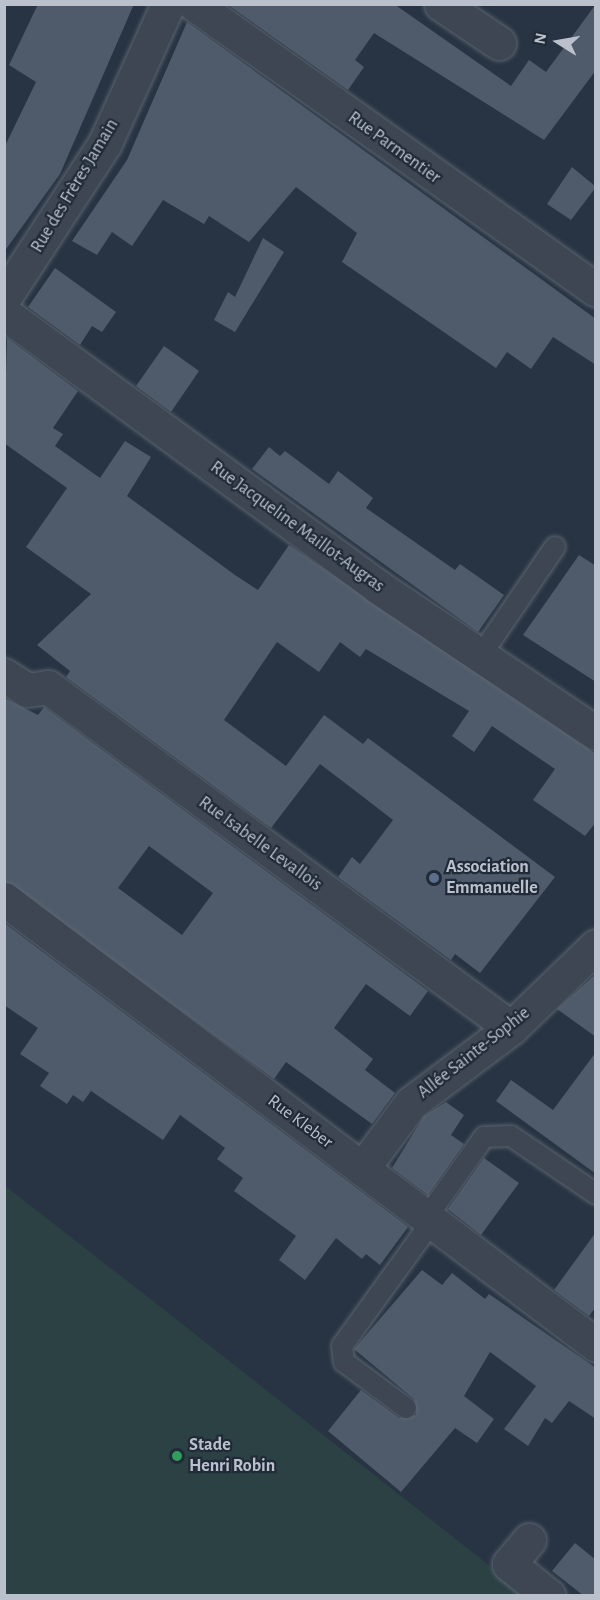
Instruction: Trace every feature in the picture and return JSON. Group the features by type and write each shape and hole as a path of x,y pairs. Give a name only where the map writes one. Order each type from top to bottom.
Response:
{"street":[{"name":"Rue des Frères Jamain","path":"4,298 105,143 168,4"},
{"name":"Rue Parmentier","path":"194,4 596,290"},
{"path":"441,4 499,43"},
{"name":"Rue Jacqueline Maillot-Augras","path":"4,314 476,652 596,733"},
{"name":"Rue Isabelle Levallois","path":"4,675 27,690 48,687 511,1028"},
{"name":"Rue Kleber","path":"4,899 596,1345"},
{"name":"Allée Sainte-Sophie","path":"362,1169 411,1103 511,1028 596,946"},
{"path":"529,1540 509,1564 549,1596"}],"lane":[{"path":"476,652 555,547"},
{"path":"406,1408 344,1362 342,1346 484,1137 511,1136 596,1194"}],"green space":[{"name":"Stade Henri Robin","path":"4,1185 153,1301 527,1595 5,1595"}],"building":[{"path":"38,4 134,4 60,174 4,252 4,148 36,82 9,65"},
{"path":"227,4 394,4 511,86 529,60 546,72 596,4 596,70 544,140 374,33 355,60 364,67 348,90"},
{"path":"187,22 596,319 596,365 553,337 531,369 507,352 496,368 342,262 357,233 296,187 249,242 209,216 204,224 163,200 132,246 112,232 97,255 72,241 127,160"},
{"path":"572,167 596,187 571,220 547,204"},
{"path":"263,238 284,252 235,332 214,320 228,292 235,297"},
{"path":"55,268 116,312 102,332 92,326 80,345 28,307"},
{"path":"7,338 78,391 53,428 63,434 55,446 100,478 125,441 151,457 127,496 235,575 258,590 289,545 596,754 596,822 585,836 533,800 555,769 492,726 474,752 452,736 469,711 366,649 360,657 340,642 319,672 277,642 224,720 286,766 324,715 363,744 368,738 555,877 480,973 455,954 451,960 338,877 352,857 360,864 393,820 320,764 271,828 66,677 70,671 37,645 91,594 26,547 67,488 4,443"},
{"path":"164,346 199,371 171,412 136,386"},
{"path":"269,447 280,456 285,451 329,484 338,471 373,498 366,508 455,570 460,564 504,595 478,632 252,469"},
{"path":"579,555 596,566 596,682 523,635"},
{"path":"4,698 38,715 44,707 428,991 410,1016 366,984 334,1028 373,1059 365,1070 395,1093 372,1124 286,1062 274,1079 4,881","holes":["149,846 213,893 182,935 118,888"]},
{"path":"4,923 408,1227 380,1265 366,1254 362,1259 336,1238 305,1280 279,1260 296,1236 234,1191 243,1178 217,1159 225,1148 180,1115 163,1140 91,1091 83,1102 73,1095 67,1104 40,1086 49,1073 20,1054 38,1028 4,1005"},
{"path":"596,974 596,1037 557,1009"},
{"path":"596,1052 596,1174 496,1101 511,1080 553,1110"},
{"path":"446,1102 464,1115 451,1135 464,1144 428,1195 392,1168 424,1116"},
{"path":"484,1158 519,1183 481,1235 448,1209"},
{"path":"596,1232 596,1307 589,1316 554,1290"},
{"path":"422,1270 442,1285 452,1273 485,1299 489,1294 596,1368 596,1419 569,1401 552,1423 545,1418 528,1446 504,1429 536,1386 490,1352 464,1396 494,1419 477,1443 455,1428 401,1492 328,1431 361,1390 399,1418 416,1415 414,1399 354,1349"},
{"path":"575,1543 596,1560 596,1596 584,1596 552,1571"}],"place":[{"name":"Association Emmanuelle","path":"434,878"},
{"name":"Stade Henri Robin","path":"177,1456"}]}
